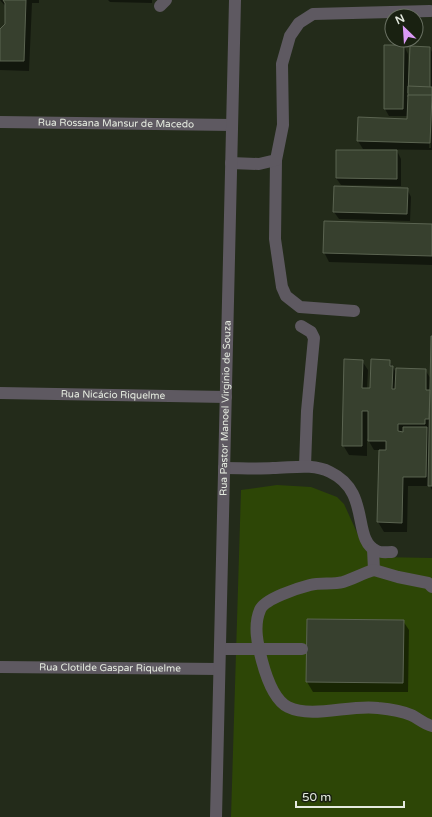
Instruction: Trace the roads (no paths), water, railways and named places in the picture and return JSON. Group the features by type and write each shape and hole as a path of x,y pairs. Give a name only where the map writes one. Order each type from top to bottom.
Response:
{"street":[{"name":"Rua Pastor Manoel Virgínio de Souza","path":"216,817 235,0"},
{"path":"354,310 300,307 286,296 282,287 275,238 276,160 283,125 282,64 290,36 299,23 314,14 430,11"},
{"name":"Rua Rossana Mansur de Macedo","path":"0,122 232,125"},
{"path":"231,163 259,164 276,160"},
{"path":"301,326 311,332 314,338 307,411 305,466"},
{"name":"Rua Nicácio Riquelme","path":"0,393 226,397"},
{"path":"224,468 288,468 305,466 326,471 346,483 358,506 365,540 378,552 392,552"},
{"path":"373,549 374,570"},
{"path":"432,587 428,583 374,570 344,582 310,585 270,601 260,609 257,620 259,650 265,673 276,696 288,707 304,711 326,711 361,707 378,708 410,714 432,726"},
{"path":"220,649 302,649"},
{"name":"Rua Clotilde Gaspar Riquelme","path":"0,667 219,669"}]}
